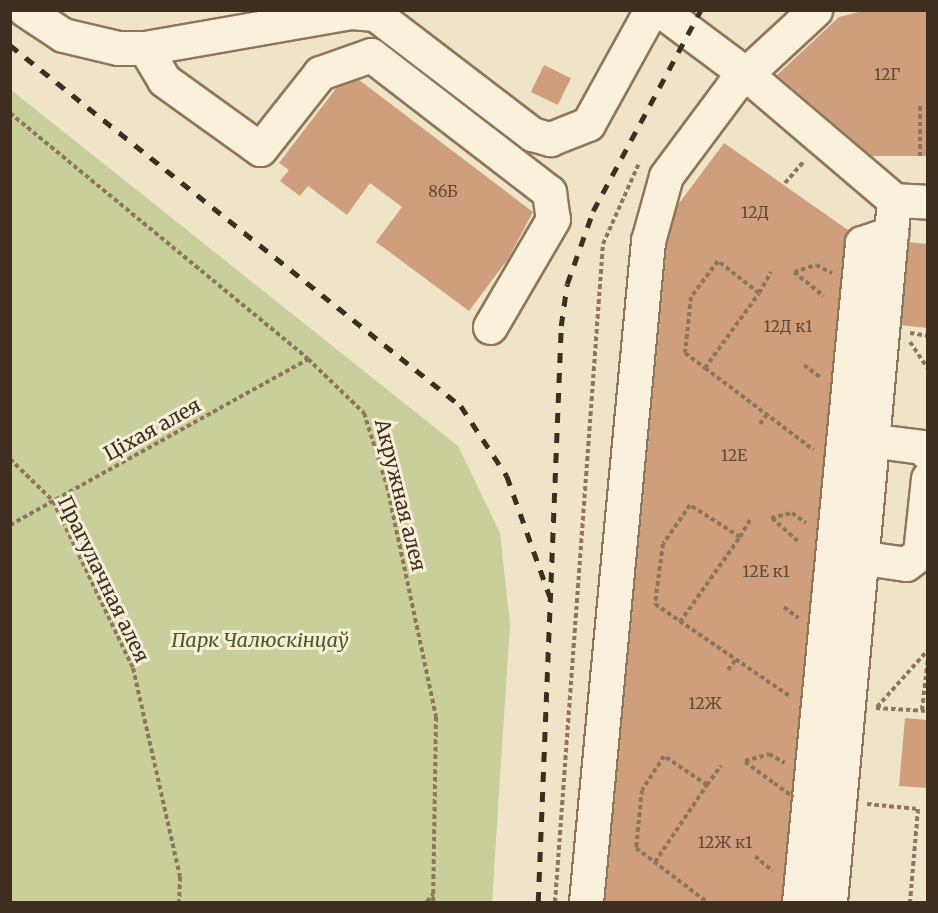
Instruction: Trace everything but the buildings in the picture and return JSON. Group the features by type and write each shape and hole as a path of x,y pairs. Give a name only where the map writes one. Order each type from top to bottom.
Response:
{"lane":[{"path":"25,10 63,35 118,48 145,48 351,12 375,14 532,134 550,139 588,124 651,10"},
{"path":"660,10 746,74 894,200 927,202"},
{"path":"586,903 648,241 666,176 746,74 815,10"},
{"path":"145,48 164,80 260,149 320,73 371,55 549,192 553,219 490,327"},
{"path":"808,888 860,800 827,625 865,558 894,200"},
{"path":"808,888 827,625 862,243 891,234"},
{"path":"876,441 922,447 927,454"},
{"path":"865,558 906,564 920,554 927,478"}],"path":[{"path":"920,106 920,156"},
{"name":"Акружная алея","path":"10,113 308,359 364,413 387,486 436,717 433,903"},
{"path":"785,183 808,156"},
{"path":"759,292 718,261 691,297 686,353 820,454"},
{"path":"705,368 771,272"},
{"path":"794,272 824,296"},
{"path":"903,332 927,369"},
{"name":"Ціхая алея","path":"10,525 308,359"},
{"path":"804,365 827,382"},
{"path":"760,424 767,414"},
{"name":"Прагулачная алея","path":"10,459 53,501 133,668 180,877 179,903"},
{"path":"740,537 690,505 663,544 655,604 794,699"},
{"path":"799,542 771,518 792,513 812,527"},
{"path":"680,622 751,518"},
{"path":"784,607 827,625"},
{"path":"875,718 876,707 927,650"},
{"path":"922,710 927,657"},
{"path":"728,670 736,659"},
{"path":"876,707 927,711"},
{"path":"788,764 769,754 745,761 793,797"},
{"path":"707,785 664,756 642,790 636,848 707,903"},
{"path":"655,862 721,766"},
{"path":"860,800 918,809 910,903"},
{"path":"755,856 808,888"},
{"path":"427,903 433,893"}],"green space":[{"name":"Парк Чалюскінцаў","path":"10,89 458,446 500,533 510,624 492,902 11,902"}],"railway":[{"path":"538,902 561,326 567,284 593,211 701,10"},
{"path":"10,45 461,406 507,476 550,597"}]}
